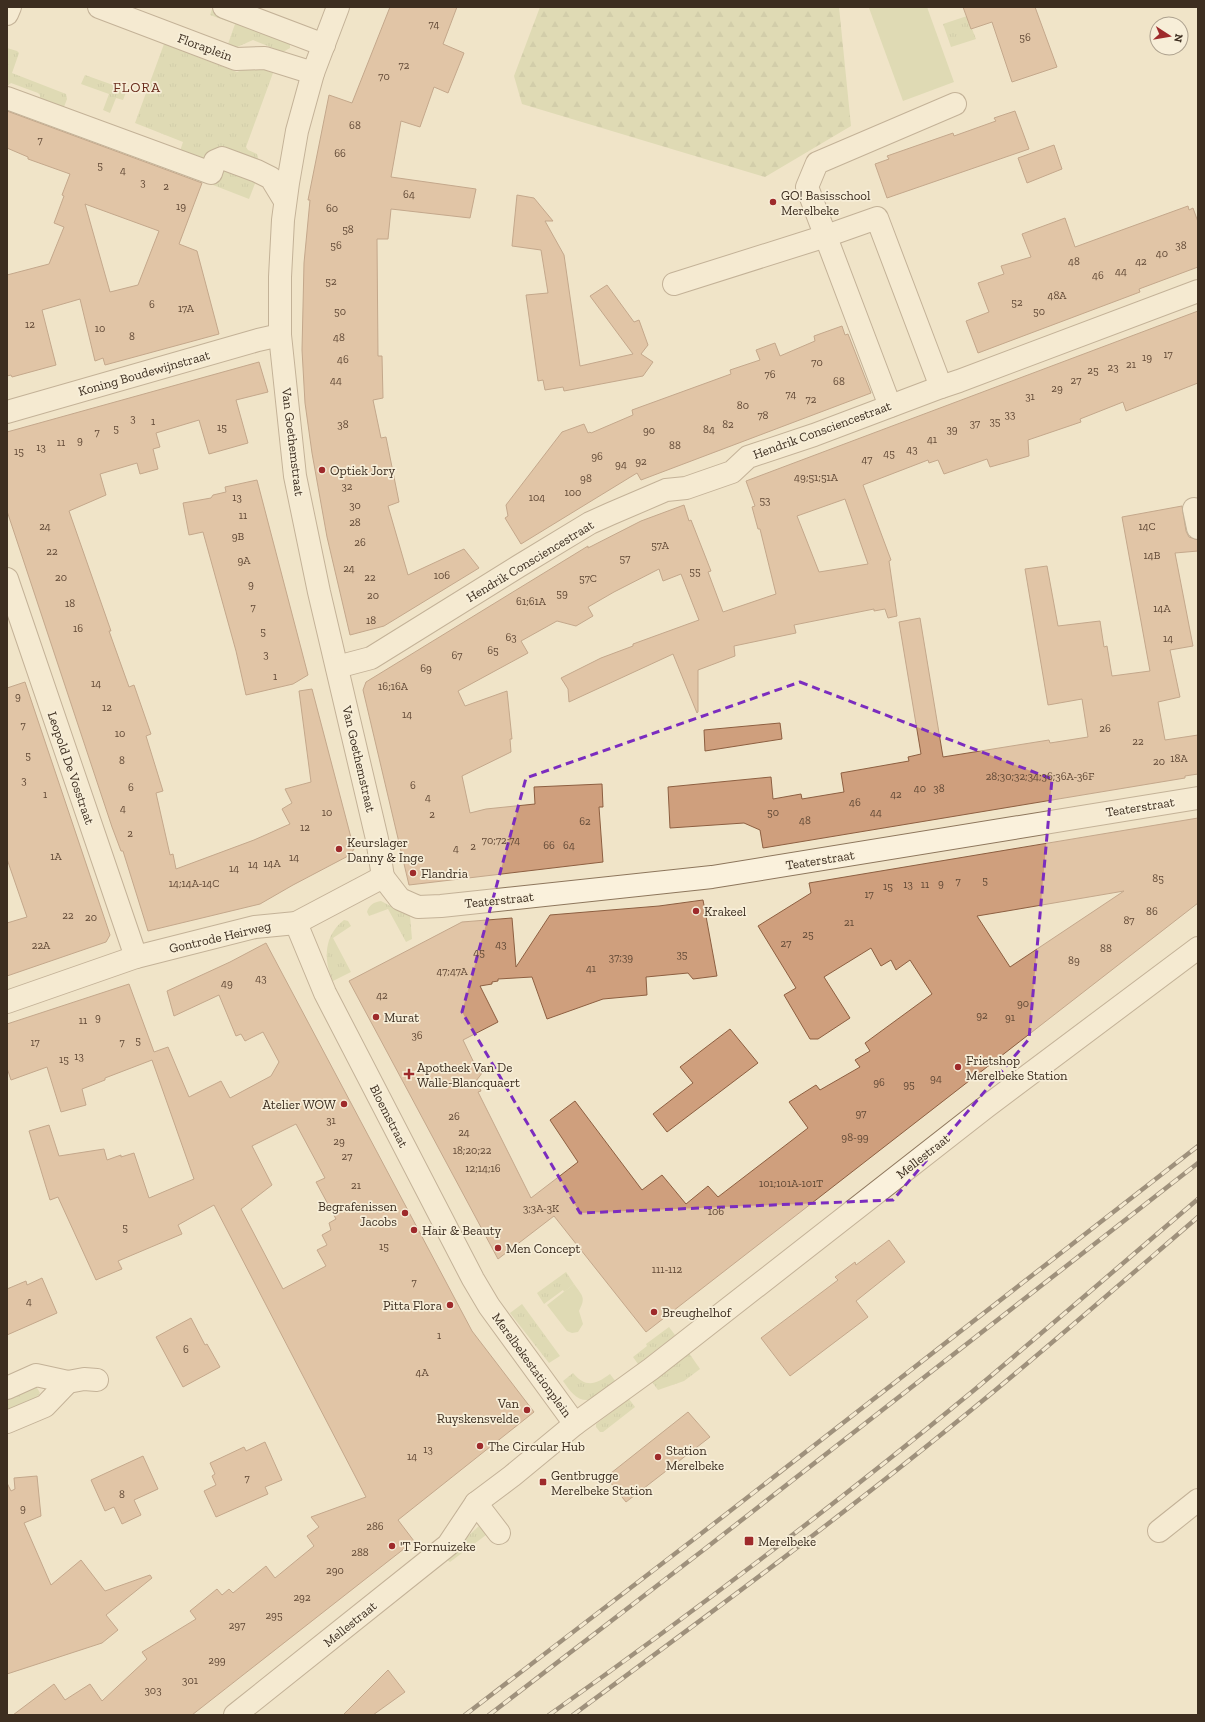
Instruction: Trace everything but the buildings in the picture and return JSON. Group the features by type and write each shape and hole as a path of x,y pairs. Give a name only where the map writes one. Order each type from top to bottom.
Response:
{"street":[{"path":"7,14 10,7"},
{"name":"Floraplein","path":"99,7 236,59 265,58 313,73"},
{"path":"224,7 324,45"},
{"name":"Van Goethemstraat","path":"338,7 313,73 297,131 283,220 280,277 280,335 295,476 319,592 338,667 377,839 383,876"},
{"path":"7,98 211,173 215,161 222,158 271,178 285,201"},
{"path":"890,406 807,187 817,163 955,104"},
{"path":"674,284 826,236 877,218 941,386"},
{"name":"Hendrik Consciencestraat","path":"338,667 371,658 538,554 590,523 610,514 666,490 686,488 732,472 748,457 814,435 1198,290"},
{"name":"Koning Boudewijnstraat","path":"7,412 280,335"},
{"name":"Leopold De Vosstraat","path":"7,579 136,957"},
{"name":"Teaterstraat","path":"383,876 400,899 418,907 441,906 712,877 1198,798"},
{"name":"Gontrode Heirweg","path":"7,1002 136,957 255,927 296,922 383,876"},
{"name":"Bloemstraat","path":"296,922 325,993 489,1306"},
{"name":"Mellestraat","path":"651,1369 986,1107 1198,948"},
{"name":"Merelbekestationplein","path":"489,1306 575,1424"},
{"name":"Merelbekestationplein","path":"448,1545 476,1503 512,1476 575,1424 651,1369"},
{"path":"7,1388 36,1375 68,1382 84,1379 97,1380"},
{"path":"7,1422 45,1406 68,1382"},
{"path":"1159,1531 1198,1500"},
{"path":"476,1503 499,1533"},
{"name":"Mellestraat","path":"235,1715 256,1708 448,1545"}],"highlighted area":[{"path":"800,682 1052,779 1029,1039 893,1200 580,1213 462,1012 526,778"}],"green space":[{"path":"540,7 839,7 851,126 765,177 522,104 514,76"},
{"path":"927,7 954,82 903,101 869,8"},
{"path":"212,9 288,39 290,41 290,48 283,52 253,40 237,47 228,44 235,24 210,15"},
{"path":"967,16 976,39 951,47 943,24"},
{"path":"164,44 237,72 254,65 273,73 246,147 248,150 257,154 257,162 208,169 178,157 183,142 135,123"},
{"path":"7,48 19,53 12,73 66,94 67,99 64,107 40,100 40,95 38,93 11,83 7,86"},
{"path":"85,75 127,90 123,100 116,98 110,113 103,110 109,94 81,84"},
{"path":"220,168 256,181 249,199 213,185"},
{"path":"381,901 410,916 412,939 406,942 388,909 369,916 367,912 369,907 374,903"},
{"path":"344,920 348,921 351,926 333,938 351,972 333,981 328,965 327,948 332,933"},
{"path":"566,1272 574,1284 544,1304 537,1293"},
{"path":"574,1284 580,1292 583,1300 579,1311 583,1324 578,1332 572,1333 567,1331 547,1305"},
{"path":"522,1304 560,1356 549,1363 510,1313"},
{"path":"669,1327 675,1335 638,1364 633,1357 647,1346 646,1344"},
{"path":"689,1353 700,1369 684,1381 658,1390 652,1382"},
{"path":"573,1373 586,1383 600,1381 610,1374 616,1382 589,1400 584,1400 574,1395 563,1381"},
{"path":"36,1386 40,1393 36,1398 7,1411 7,1395"},
{"path":"629,1399 635,1407 603,1432 600,1432 596,1427 596,1424"},
{"path":"479,1526 486,1535 450,1562 447,1560 467,1537"}],"railway":[{"path":"465,1715 698,1536 1198,1146"},
{"path":"489,1715 706,1548 1198,1163"},
{"path":"549,1715 711,1597 869,1475 973,1391 1198,1199"},
{"path":"573,1715 881,1483 1036,1356 1198,1217"}],"place":[{"name":"GO! Basisschool Merelbeke","path":"773,202"},
{"name":"Optiek Jory","path":"322,470"},
{"name":"Keurslager Danny & Inge","path":"339,849"},
{"name":"Flandria","path":"413,873"},
{"name":"Krakeel","path":"696,911"},
{"name":"Murat","path":"376,1017"},
{"name":"Frietshop Merelbeke Station","path":"958,1067"},
{"name":"Apotheek Van De Walle-Blancquaert","path":"409,1074"},
{"name":"Atelier WOW","path":"344,1104"},
{"name":"Begrafenissen Jacobs","path":"405,1213"},
{"name":"Hair & Beauty","path":"414,1230"},
{"name":"Men Concept","path":"498,1248"},
{"name":"Pitta Flora","path":"450,1305"},
{"name":"Breughelhof","path":"654,1312"},
{"name":"Van Ruyskensvelde","path":"527,1410"},
{"name":"The Circular Hub","path":"480,1446"},
{"name":"Station Merelbeke","path":"658,1457"},
{"name":"Gentbrugge Merelbeke Station","path":"543,1482"},
{"name":"Merelbeke","path":"749,1541"},
{"name":"'T Fornuizeke","path":"392,1546"}],"district":[{"name":"FLORA","path":"137,87"}]}
